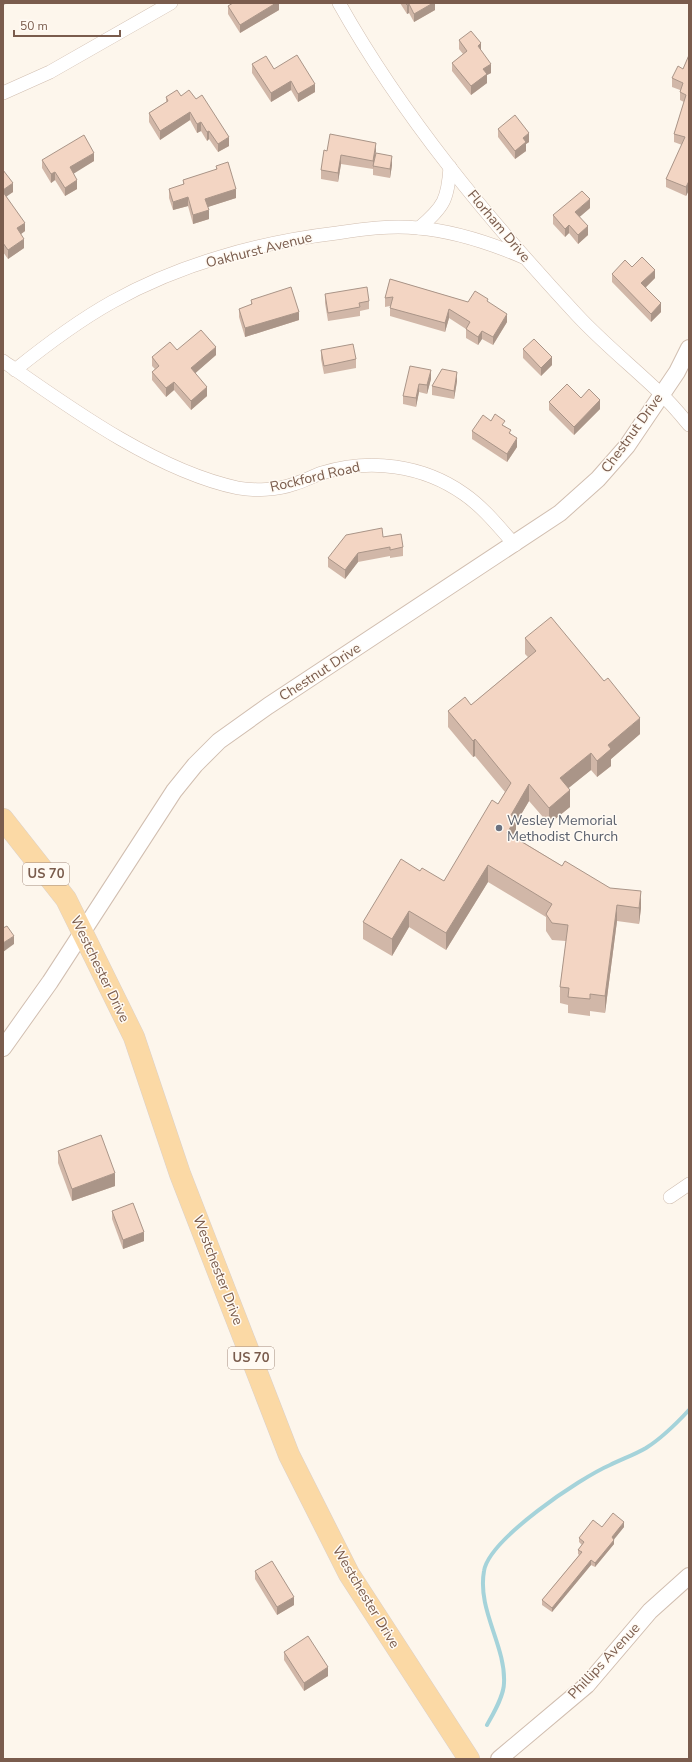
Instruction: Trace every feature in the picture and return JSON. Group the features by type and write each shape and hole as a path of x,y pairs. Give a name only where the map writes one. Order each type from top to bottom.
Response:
{"main road":[{"name":"Westchester Drive","path":"3,819 66,899 134,1037 180,1174 289,1455 349,1574 469,1759"}],"street":[{"path":"3,93 50,72 171,3"},
{"name":"Florham Drive","path":"339,3 382,74 436,150 450,167 578,316 661,394 689,424"},
{"path":"419,228 434,215 445,200 449,186 450,167"},
{"name":"Oakhurst Avenue","path":"15,370 49,342 112,302 145,286 185,269 234,254 306,236 386,227 419,228 443,231 496,245 527,258"},
{"name":"Chestnut Drive","path":"3,1048 82,933 174,791 195,765 219,741 268,706 514,545 560,513 598,480 627,446 676,372 689,348"},
{"name":"Rockford Road","path":"3,361 103,428 146,453 212,482 240,488 269,489 292,485 322,473 350,467 378,465 406,468 435,477 464,494 485,512 514,545"},
{"path":"670,1197 689,1184"},
{"name":"Phillips Avenue","path":"499,1759 587,1685 650,1610 689,1576"}],"building":[{"path":"233,3 276,3 240,25 228,6"},
{"path":"405,3 433,3 414,14 409,4 407,5"},
{"path":"471,31 481,43 478,46 491,64 483,69 487,74 471,86 452,63 467,51 459,40"},
{"path":"297,55 315,84 298,94 291,81 271,93 252,64 266,56 274,69"},
{"path":"689,55 689,181 686,187 666,179 685,137 674,134 686,95 680,92 683,83 672,78 678,66 683,69"},
{"path":"177,90 181,96 189,90 196,99 202,95 229,137 218,144 209,131 207,132 201,122 197,124 190,112 160,131 149,113 168,101 166,97"},
{"path":"515,115 529,133 523,138 526,142 515,151 498,129"},
{"path":"330,134 376,143 373,161 341,155 338,173 321,170 324,150 327,151"},
{"path":"84,135 94,153 70,167 77,180 65,188 55,172 51,174 42,160"},
{"path":"376,153 392,156 390,169 373,166"},
{"path":"228,162 236,189 205,199 209,210 193,215 188,197 173,202 169,189 184,184 183,180 217,169 216,166"},
{"path":"3,170 13,183 3,190"},
{"path":"582,191 590,199 575,212 588,226 578,235 569,225 565,229 553,215"},
{"path":"3,192 25,223 17,228 24,239 8,250 3,243"},
{"path":"642,257 655,270 641,283 661,303 651,314 612,274 625,260 632,267"},
{"path":"390,279 468,302 475,291 507,314 493,337 482,331 478,337 466,329 470,322 449,309 445,323 390,308 393,297 385,298"},
{"path":"291,287 299,312 245,328 239,309 252,304 251,300"},
{"path":"367,287 369,301 359,303 360,307 328,313 325,294"},
{"path":"201,330 216,347 191,368 207,387 191,401 174,382 166,388 152,372 159,366 152,357 170,342 177,350"},
{"path":"534,339 552,357 541,368 523,349"},
{"path":"353,344 356,359 324,366 321,350"},
{"path":"410,366 431,370 427,385 419,384 416,398 403,396"},
{"path":"442,369 457,372 454,391 432,386"},
{"path":"567,384 581,398 589,389 600,400 574,427 549,402"},
{"path":"495,414 505,421 502,425 511,430 509,433 517,438 507,454 472,431 483,415 491,421"},
{"path":"382,528 383,537 401,534 403,547 390,550 390,547 358,553 345,570 328,558 346,535"},
{"name":"Wesley Memorial Methodist Church","path":"551,617 604,681 608,678 640,718 608,745 611,749 597,761 591,753 560,778 570,790 549,808 529,784 511,815 516,818 507,833 562,866 565,861 610,888 641,891 639,908 617,905 605,996 590,994 590,999 568,997 569,988 560,987 568,925 552,923 546,914 552,904 488,865 446,933 409,911 392,939 363,922 401,859 420,871 422,868 444,881 492,800 498,804 511,783 475,739 473,741 448,711 465,697 471,705 536,651 525,638"},
{"path":"7,926 14,936 3,943 3,928"},
{"path":"101,1135 115,1173 72,1189 58,1151"},
{"path":"133,1203 144,1232 123,1240 112,1211"},
{"path":"613,1513 624,1522 612,1537 614,1540 595,1563 591,1560 552,1608 542,1600 582,1552 578,1550 584,1542 579,1538 593,1520 602,1527"},
{"path":"272,1561 294,1597 277,1607 255,1571"},
{"path":"308,1636 328,1667 304,1683 284,1652"}],"waterway":[{"path":"487,1725 504,1688 501,1655 484,1600 484,1571 490,1558 518,1527 558,1496 596,1472 646,1448 658,1440 689,1410"}],"place":[{"name":"Wesley Memorial Methodist Church","path":"499,828"}]}
